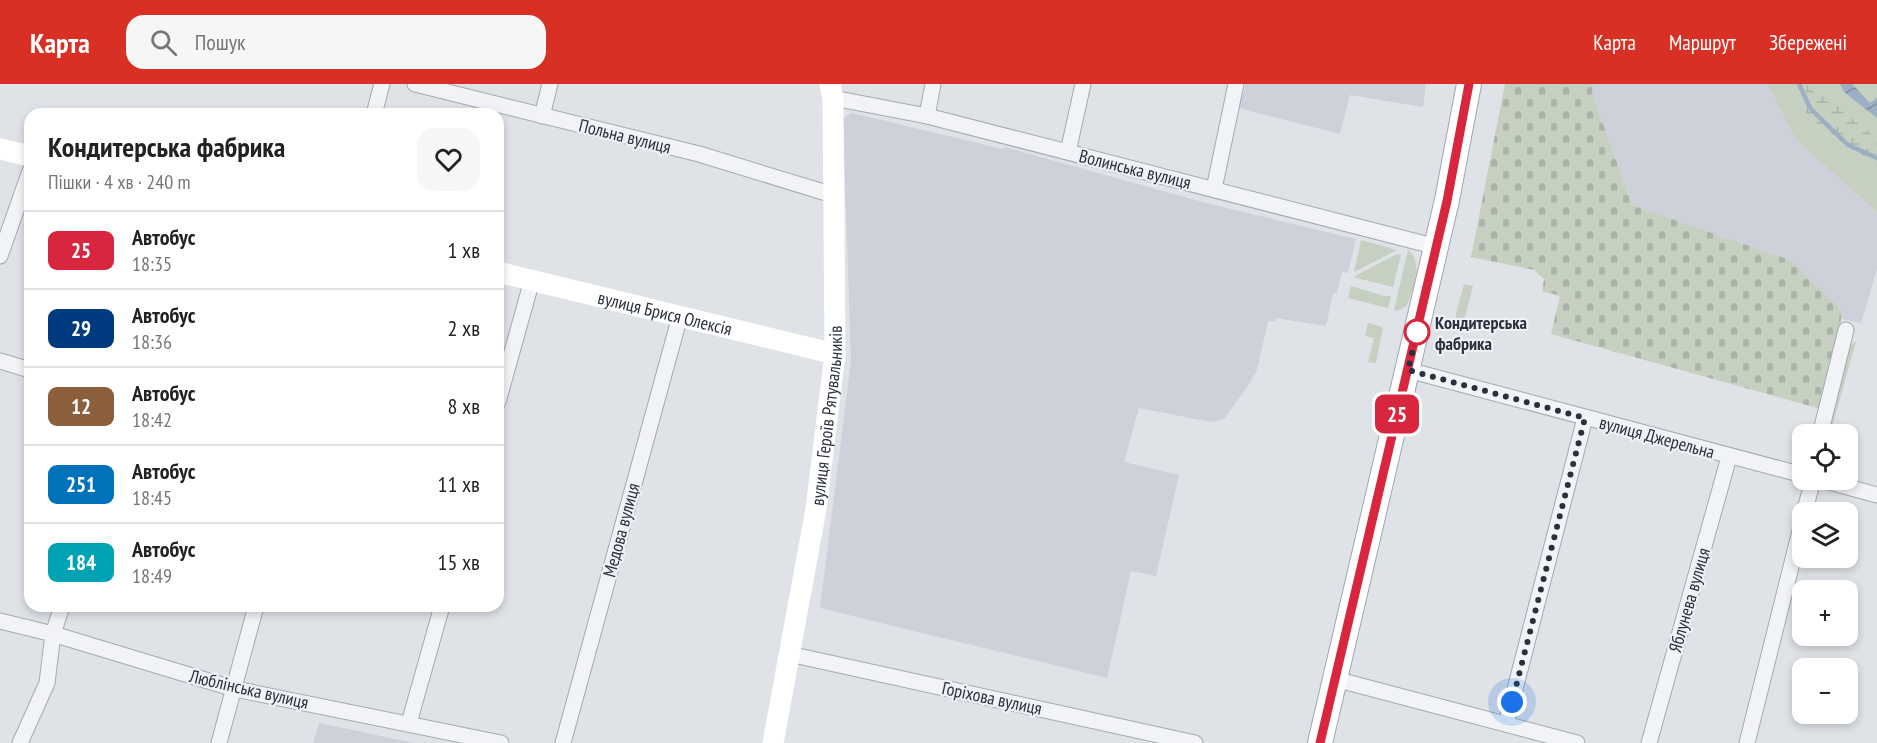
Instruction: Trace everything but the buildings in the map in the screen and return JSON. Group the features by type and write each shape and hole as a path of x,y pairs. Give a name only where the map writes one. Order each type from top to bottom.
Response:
{"main road":[{"path":"1320,743 1437,247 1456,160 1469,84"}],"street":[{"path":"376,108 382,84"},
{"name":"Польна вулиця","path":"415,84 699,154 833,195"},
{"path":"542,116 550,84"},
{"path":"927,116 933,84"},
{"path":"1068,152 1083,84"},
{"path":"1214,189 1236,84"},
{"name":"Волинська вулиця","path":"832,91 1437,247"},
{"name":"вулиця Героїв Рятувальників","path":"773,743 816,509 835,354 832,91"},
{"path":"0,149 24,155"},
{"path":"0,256 24,188"},
{"name":"вулиця Брися Олексія","path":"504,273 835,354"},
{"path":"504,380 532,280"},
{"name":"Медова вулиця","path":"563,743 680,316"},
{"path":"1823,424 1846,330"},
{"path":"0,361 24,368"},
{"name":"вулиця Джерельна","path":"1408,370 1792,472"},
{"path":"1506,724 1585,418"},
{"name":"Яблунева вулиця","path":"1649,743 1729,457"},
{"path":"1858,490 1877,495"},
{"path":"1747,743 1792,563"},
{"path":"20,743 47,683 52,634 60,612"},
{"path":"219,743 254,612"},
{"path":"409,723 440,612"},
{"name":"Люблінська вулиця","path":"0,621 52,634 235,689 501,743"},
{"name":"Горіхова вулиця","path":"789,654 1195,743"},
{"path":"1335,679 1577,743"}],"shaded area":[{"path":"1246,84 1426,84 1423,107 1350,95 1340,134 1239,108"},
{"path":"1593,84 1767,84 1796,140 1877,212 1877,269 1861,323 1842,319 1843,311 1790,260 1632,205 1592,93"},
{"path":"852,113 1003,149 1004,147 1210,204 1356,239 1348,273 1342,272 1337,293 1334,293 1332,297 1326,326 1276,318 1276,321 1268,321 1257,370 1224,419 1211,422 1139,408 1124,462 1179,475 1156,576 1131,571 1107,678 820,608 851,361 843,118"},
{"path":"319,723 414,743 313,743"}],"green space":[{"path":"1505,84 1593,84 1592,93 1632,205 1790,260 1843,311 1821,409 1551,334 1560,296 1542,291 1544,279 1534,270 1471,257"},
{"path":"1767,84 1790,84 1797,100 1815,124 1877,166 1877,212 1796,140"},
{"path":"1790,84 1820,84 1843,111 1877,139 1877,166 1815,124 1797,100"},
{"path":"1820,84 1877,84 1877,139 1843,111"},
{"path":"1361,240 1397,250 1354,272"},
{"path":"1408,250 1415,261 1416,276 1407,305 1398,311 1394,310"},
{"path":"1397,254 1401,255 1393,287 1353,277"},
{"path":"1464,284 1473,286 1462,328 1453,326"},
{"path":"1351,286 1391,296 1388,308 1348,298"},
{"path":"1368,323 1383,327 1376,363 1368,362 1374,338 1365,336"},
{"path":"1856,341 1833,424 1828,424 1848,348"}],"water":[{"path":"1840,84 1852,84 1870,103 1877,98 1877,118 1844,92"}],"waterway":[{"path":"1799,84 1810,108 1848,145 1877,158"}],"bus line":[{"name":"25","path":"1320,743 1419,325 1447,201 1469,84"}],"place":[{"name":"Кондитерська фабрика","path":"1417,332"}],"route":[{"path":"1417,332 1408,370 1585,418 1512,702"}]}
